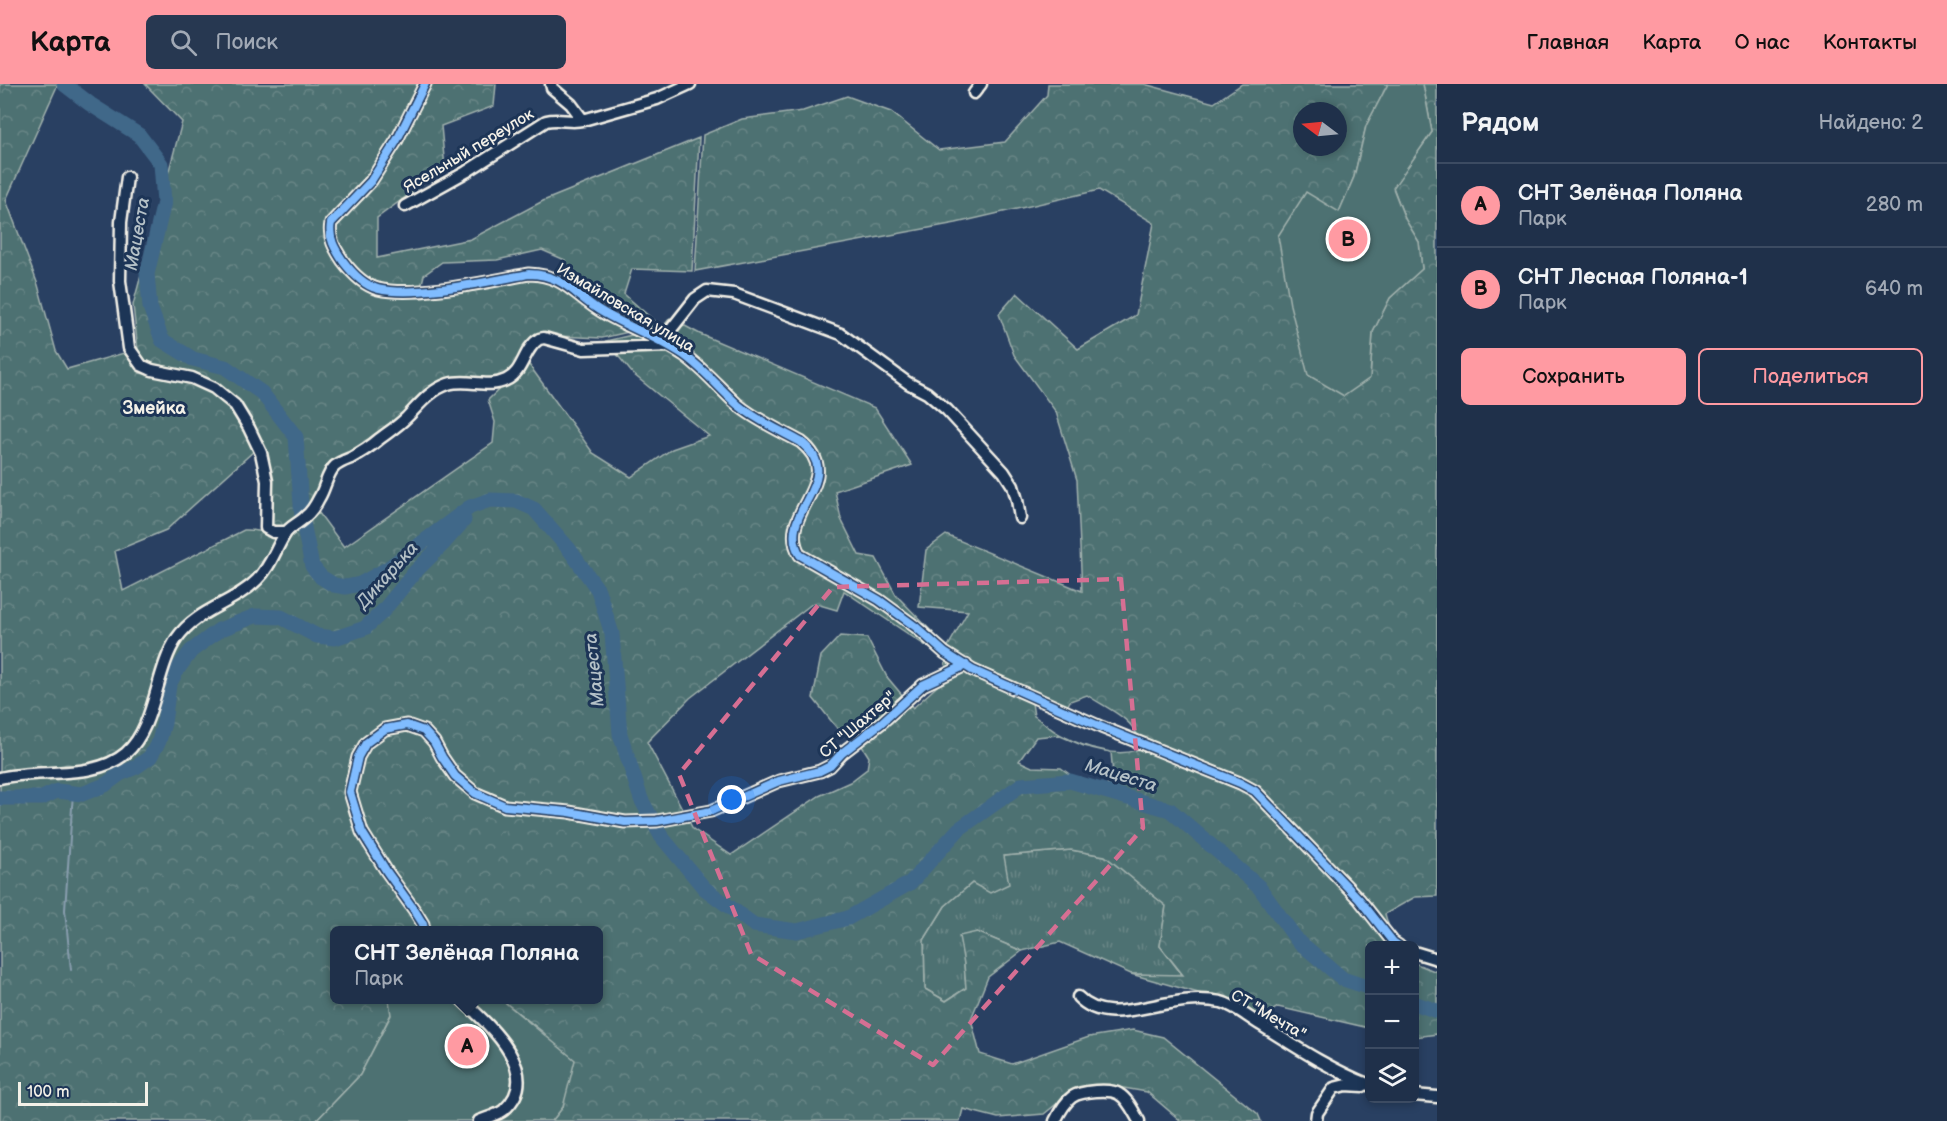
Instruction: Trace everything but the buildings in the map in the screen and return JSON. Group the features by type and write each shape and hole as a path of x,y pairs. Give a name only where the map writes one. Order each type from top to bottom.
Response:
{"street":[{"name":"Измайловская улица","path":"425,84 397,140 371,181 331,223 329,231 336,251 360,280 378,289 420,291 529,274 545,274 559,280 604,313 666,344 700,368 740,406 807,447 818,462 818,474 793,536 794,546 800,555 879,600 916,627 945,653 966,665"},
{"path":"551,84 552,88 571,104 582,120"},
{"name":"Ясельный переулок","path":"405,206 466,172 546,122 556,119 574,122 582,120 657,99 690,84"},
{"path":"127,177 121,222 120,281 129,348 141,365 152,370 192,378 214,388 235,405 261,453 267,481 266,528 273,532 291,528"},
{"path":"666,344 695,299 706,291 735,294 842,334 900,377 927,393 946,410 1004,472 1013,486 1020,518"},
{"name":"Измайловская улица","path":"291,528 306,517 320,498 335,466 377,441 404,420 434,390 450,383 463,381 492,383 506,380 521,366 527,352 539,339 584,349 666,344"},
{"path":"0,778 23,772 60,773 107,765 127,752 138,738 177,638 203,613 235,598 255,582 266,571 291,528"},
{"path":"966,665 972,670 1101,727 1255,791 1359,899 1392,941"},
{"name":"СТ \"Шахтер\"","path":"423,926 362,832 350,792 358,757 366,743 384,729 407,725 424,731 434,742 455,776 476,793 505,806 569,812 625,822 657,820 711,811 779,781 820,771 830,766 842,753 881,723 923,685 966,665"},
{"path":"1419,954 1437,959"},
{"name":"СТ \"Мечта\"","path":"1078,997 1089,1006 1104,1011 1124,1012 1172,1002 1223,1002 1346,1076 1365,1084"},
{"path":"467,1004 499,1037 517,1065 519,1082 513,1098 503,1111 479,1121"},
{"path":"1316,1121 1317,1113 1334,1088 1346,1085 1365,1086"},
{"path":"1055,1121 1073,1096 1108,1090 1124,1098 1139,1121"},
{"path":"1419,1095 1436,1097"}],"highlighted area":[{"path":"1121,579 1143,828 933,1065 751,954 679,774 833,587"}],"green space":[{"path":"0,84 58,84 6,200 38,285 56,351 67,369 124,353 140,373 192,381 233,407 255,450 166,530 115,551 123,591 244,530 290,537 319,513 344,547 493,443 495,422 488,400 527,362 593,453 631,477 672,449 709,436 633,374 606,341 662,328 670,318 700,334 875,408 912,465 835,491 841,519 859,555 876,558 896,595 933,633 926,646 844,591 837,610 813,603 690,698 647,742 693,829 731,855 819,796 850,782 867,769 869,757 862,746 836,727 813,698 821,656 840,636 867,638 887,677 913,708 945,679 946,650 968,611 919,607 926,550 946,535 1082,591 1077,480 1056,412 1014,355 999,314 1017,293 1078,349 1136,315 1154,223 1099,190 956,223 695,271 703,135 742,119 803,111 847,96 891,112 939,150 1005,142 1047,95 1048,84 1144,84 1214,103 1242,84 1388,84 1366,126 1354,177 1339,212 1370,378 1373,332 1390,298 1422,269 1419,242 1405,219 1393,187 1432,132 1423,84 1437,84 1437,896 1415,897 1385,914 1393,941 1365,941 1365,1027 1278,1007 1268,1013 1257,1014 1223,1000 1131,974 1183,975 1160,946 1166,906 1105,856 1071,850 1004,856 1009,884 990,893 972,883 945,906 924,940 925,989 946,1001 966,988 959,936 977,932 1022,951 988,977 971,1019 980,1054 1012,1064 1089,1037 1133,1030 1163,1037 1258,1114 1261,1121 1181,1121 1147,1092 1112,1086 1070,1093 1044,1114 998,1118 963,1109 960,1121 552,1121 563,1107 544,1033 507,1004 603,1004 603,926 330,926 330,1004 390,1004 391,1014 360,1075 316,1121 0,1121","holes":["1087,695 1131,725 1139,739 1066,709 1070,701","1031,696 1146,745 1137,750 1111,752 1113,776 1106,786 1072,776 1061,768 1032,767 1019,761 1036,737 1058,735 1084,746 1090,747 1057,733 1034,716"]},
{"path":"145,84 496,84 494,106 441,126 445,168 377,218 377,258 471,239 543,201 699,138 692,271 632,269 624,294 659,325 602,338 535,335 525,357 506,377 459,379 326,477 305,512 284,528 270,527 270,480 239,402 191,374 139,360 133,305 182,122","holes":["542,250 565,260 569,286 529,274 420,291 424,275 442,262 497,260"]},
{"path":"1388,84 1423,84 1432,132 1393,188 1405,219 1419,242 1422,269 1390,298 1373,332 1370,378 1344,396 1308,375 1290,305 1278,236 1306,192 1339,212 1354,177 1366,126"},
{"path":"1071,850 1105,856 1166,906 1160,946 1183,976 1131,974 1060,942 1022,951 977,932 964,964 966,988 946,1001 925,989 924,940 945,906 1004,856"},
{"path":"1419,965 1437,972 1437,1034 1419,1036"},
{"path":"390,1004 507,1004 575,1060 563,1107 552,1121 316,1121 360,1075 391,1015"}],"waterway":[{"name":"Мацеста","path":"64,84 90,104 139,135 161,164 164,202 147,274 150,307 162,340 193,359 225,367 262,393 296,437 302,518 312,566 321,577 334,585 346,587 360,584 387,569 470,507 490,500 516,501 534,509 569,549 598,590 612,634 620,734 641,799 661,836 704,888 754,925 797,931 848,918 910,883 959,829 1021,785 1070,781 1170,810 1259,887 1297,940 1343,979 1365,986"},
{"name":"Дикарька","path":"0,798 42,798 57,791 82,794 105,785 120,774 136,767 150,757 159,741 169,685 191,651 219,630 255,616 281,617 317,636 335,638 365,628 464,520"},
{"path":"71,970 65,910 73,793"},
{"name":"Мацеста","path":"1419,1005 1437,1011"}],"cycle path":[{"path":"425,84 397,140 371,181 331,223 330,234 335,248 358,278 378,289 412,291 453,288 529,274 542,275 561,282 604,313 684,355 738,405 801,442 814,456 817,470 815,483 796,525 795,540 800,555 879,600 916,627 945,653 972,670 1255,791 1359,899 1392,941"},
{"path":"423,926 362,832 350,792 358,757 366,743 385,729 407,725 424,731 434,742 455,776 475,793 505,806 569,812 625,822 657,821 711,811 779,781 820,771 830,766 842,753 881,723 923,685 966,665"}],"place":[{"name":"СНТ Лесная Поляна-1","path":"1348,239"},
{"name":"СНТ Зелёная Поляна","path":"467,1046"}],"district":[{"name":"Змейка","path":"154,408"}]}
